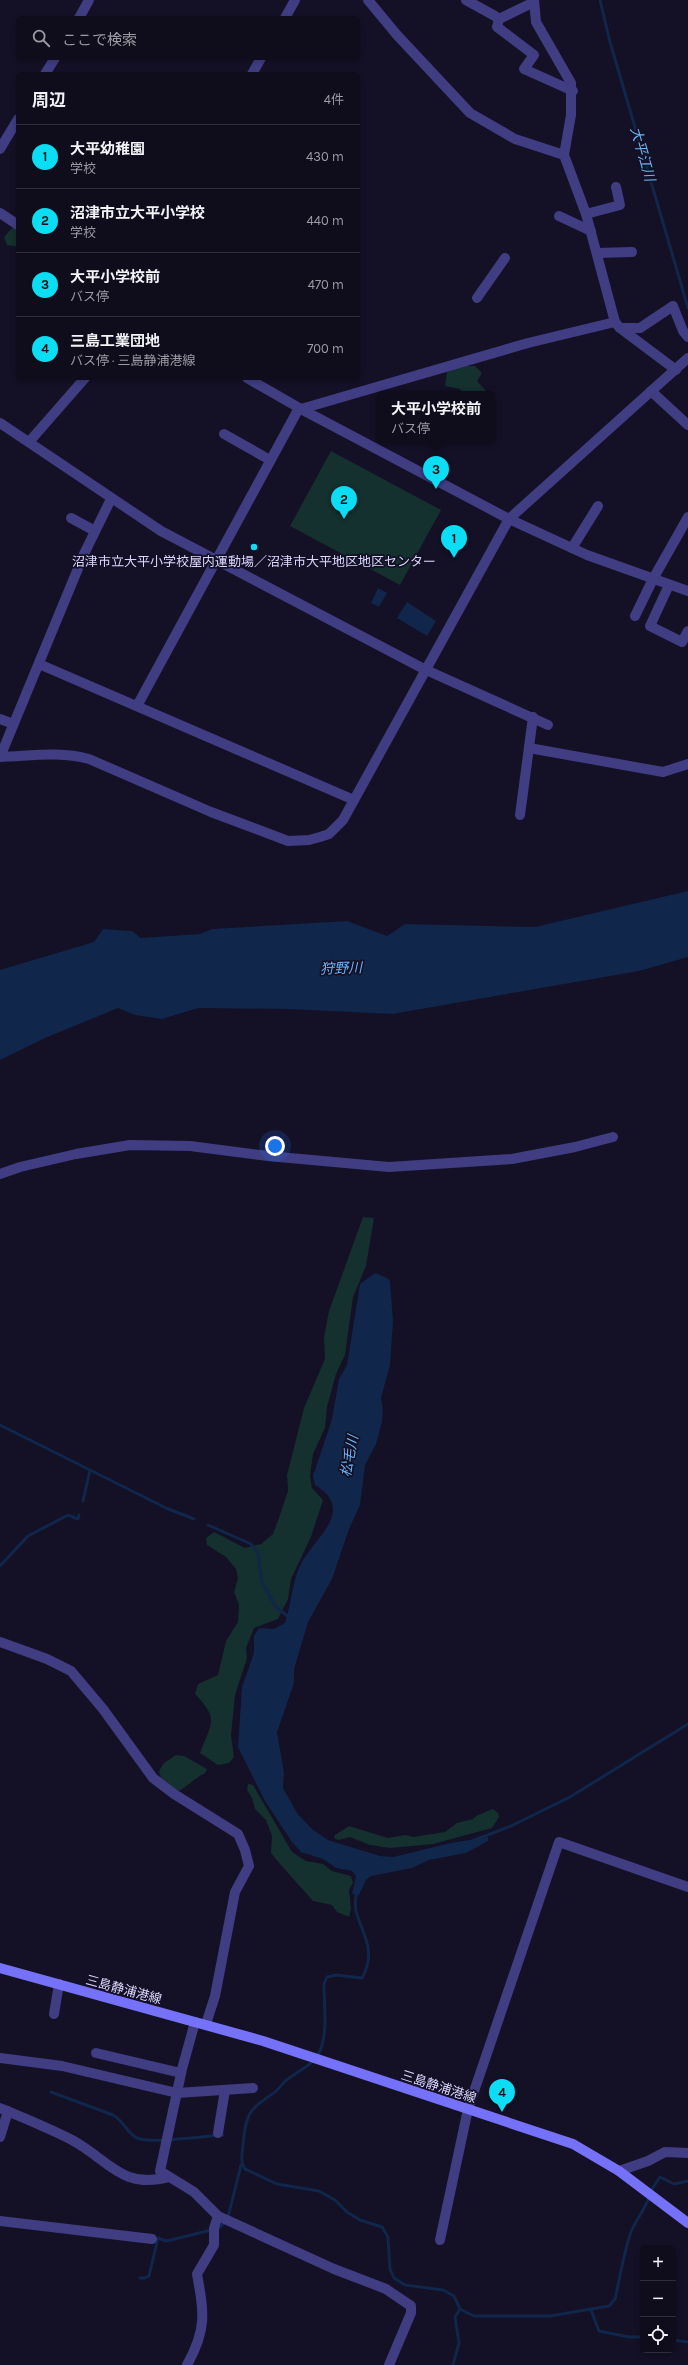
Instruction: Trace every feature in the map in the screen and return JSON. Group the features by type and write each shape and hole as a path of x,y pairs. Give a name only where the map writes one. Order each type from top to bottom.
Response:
{"main road":[{"name":"三島静浦港線","path":"0,1968 206,2024 310,2056 324,2062 573,2144 619,2171 688,2223"}],"street":[{"path":"80,16 89,0"},
{"path":"286,16 295,0"},
{"path":"368,0 397,35 470,113 515,139 564,155"},
{"path":"466,0 499,19"},
{"path":"573,92 524,69 534,55 497,27 499,19 534,1 536,22 567,72 573,92 564,155 586,214 618,325 676,370"},
{"path":"46,72 54,60"},
{"path":"253,72 260,60"},
{"path":"0,149 16,122"},
{"path":"586,214 620,205 616,187"},
{"path":"0,213 16,224"},
{"path":"559,216 590,231"},
{"path":"597,253 632,252"},
{"path":"477,298 505,258"},
{"path":"136,706 214,561 300,409 528,344 618,325 640,328 673,306 683,331 688,337"},
{"path":"111,499 95,531 0,757 49,754 89,759 211,812 288,841 309,840 329,834 343,820 424,669 501,536 509,519 688,358"},
{"path":"29,442 83,380"},
{"path":"250,380 300,409 509,519 572,548 688,591"},
{"path":"651,391 688,426"},
{"path":"0,423 111,499 161,531 214,561 424,669 548,725"},
{"path":"224,434 270,460"},
{"path":"572,548 598,506"},
{"path":"635,616 653,579 688,517"},
{"path":"70,518 95,531"},
{"path":"669,584 650,626 682,642 688,631"},
{"path":"39,664 354,800"},
{"path":"520,815 533,717"},
{"path":"0,719 13,724"},
{"path":"529,748 663,772 688,764"},
{"path":"0,1174 20,1167 76,1154 130,1145 190,1146 290,1159 389,1167 512,1159 575,1148 613,1137"},
{"path":"0,1642 47,1659 71,1671 153,1778 174,1794 241,1838 249,1866 235,1892 214,1996 206,2024"},
{"path":"440,2240 468,2109 559,1842 688,1887"},
{"path":"54,2014 59,1984"},
{"path":"195,2022 181,2073 160,2165 160,2171 194,2192 218,2216 334,2269 386,2288 402,2298 410,2306 411,2313 389,2365"},
{"path":"96,2053 181,2073"},
{"path":"0,2058 62,2066 177,2093 253,2088"},
{"path":"218,2133 225,2090"},
{"path":"0,2137 4,2110 75,2141 117,2173 127,2177 151,2182 169,2177"},
{"path":"619,2171 648,2161 665,2152 688,2153"},
{"path":"187,2365 200,2340 202,2328 203,2316 197,2274 214,2245 214,2228 218,2216"},
{"path":"0,2221 152,2239"}],"green space":[{"path":"16,227 16,247 7,245 4,237 12,228"},
{"path":"464,366 475,366 482,373 477,381 486,391 461,391 460,389 445,386 447,372"},
{"path":"331,451 441,510 400,585 290,526"},
{"path":"363,1217 374,1218 366,1266 353,1297 345,1355 336,1374 327,1407 325,1428 313,1454 310,1476 312,1488 323,1500 311,1537 291,1579 288,1599 278,1619 254,1628 246,1648 247,1658 235,1695 231,1735 234,1757 229,1763 218,1765 200,1753 211,1722 208,1710 195,1694 198,1684 218,1675 226,1641 238,1622 239,1605 234,1592 238,1578 236,1569 226,1557 207,1545 206,1538 214,1532 245,1548 261,1544 273,1534 288,1491 287,1475 304,1408 325,1359 324,1337 329,1311"},
{"path":"176,1755 184,1756 207,1769 205,1773 179,1791 166,1784 161,1778 159,1771 164,1763"},
{"path":"248,1784 253,1785 292,1852 306,1861 323,1864 332,1871 351,1876 353,1883 349,1890 351,1909 349,1917 337,1912 332,1905 313,1901 271,1853 272,1836 266,1820 255,1809 252,1798 247,1790"},
{"path":"493,1809 498,1813 499,1817 492,1828 433,1844 390,1848 370,1845 350,1837 338,1840 334,1838 335,1835 349,1826 388,1838 405,1835 413,1837 445,1832 457,1823 473,1819 478,1815"}],"water":[{"path":"378,588 387,593 379,607 371,603"},
{"path":"407,602 436,621 427,636 397,618"},
{"name":"狩野川","path":"688,891 688,957 639,971 392,1014 290,1009 198,1008 162,1019 135,1015 118,1008 45,1038 0,1060 0,970 94,942 103,929 132,931 141,938 200,934 212,929 347,921 387,936 405,924 535,927"},
{"name":"松毛川","path":"375,1273 387,1278 390,1281 393,1321 390,1365 381,1398 383,1410 382,1422 376,1444 365,1465 360,1505 349,1529 332,1579 308,1622 294,1669 294,1683 277,1732 284,1773 283,1788 297,1813 312,1829 328,1840 380,1856 393,1857 451,1843 488,1837 488,1841 466,1853 429,1860 412,1868 371,1876 366,1880 359,1895 352,1894 356,1876 352,1871 336,1868 323,1859 301,1852 292,1842 265,1801 238,1747 242,1687 254,1653 254,1636 259,1628 274,1629 285,1623 295,1580 300,1566 328,1525 332,1515 332,1505 327,1495 315,1485 313,1476 332,1419 339,1379 347,1365 360,1284"}],"waterway":[{"name":"大平江川","path":"600,0 610,42 688,308"},
{"path":"0,1425 166,1508 194,1519"},
{"path":"83,1501 90,1470"},
{"path":"0,1566 28,1536 68,1515 78,1519 79,1515"},
{"path":"208,1525 251,1544 258,1553 262,1582 276,1607 290,1618"},
{"path":"472,1841 511,1826 570,1797 688,1724"},
{"path":"357,1892 355,1903 369,1953 367,1965 362,1978 336,1975 327,1977 324,1984 324,2035 320,2051 310,2064 286,2080 277,2090 259,2103 250,2113 244,2134 242,2155 242,2164 245,2169 277,2184 319,2191 335,2200 347,2212 360,2220 382,2227 388,2237 390,2269 394,2278 405,2285 443,2290 454,2296 460,2309 474,2316 550,2316 609,2306 615,2299 625,2251 632,2230 649,2197"},
{"path":"51,2092 113,2115 120,2120 130,2133 137,2138 144,2140 166,2140 223,2135"},
{"path":"228,2217 241,2165"},
{"path":"650,2192 660,2177 674,2184 688,2181"},
{"path":"140,2278 149,2276 158,2238 166,2241 175,2239 219,2228 225,2222"},
{"path":"453,2365 459,2343 455,2317 460,2309"},
{"path":"591,2310 599,2331 629,2337 640,2337"},
{"path":"676,2340 688,2342"}],"place":[{"name":"大平小学校前","path":"436,489"},
{"name":"沼津市立大平小学校","path":"344,519"},
{"name":"沼津市立大平小学校屋内運動場／沼津市大平地区地区センター","path":"254,547"},
{"name":"大平幼稚園","path":"454,558"},
{"name":"三島工業団地","path":"502,2112"}]}
